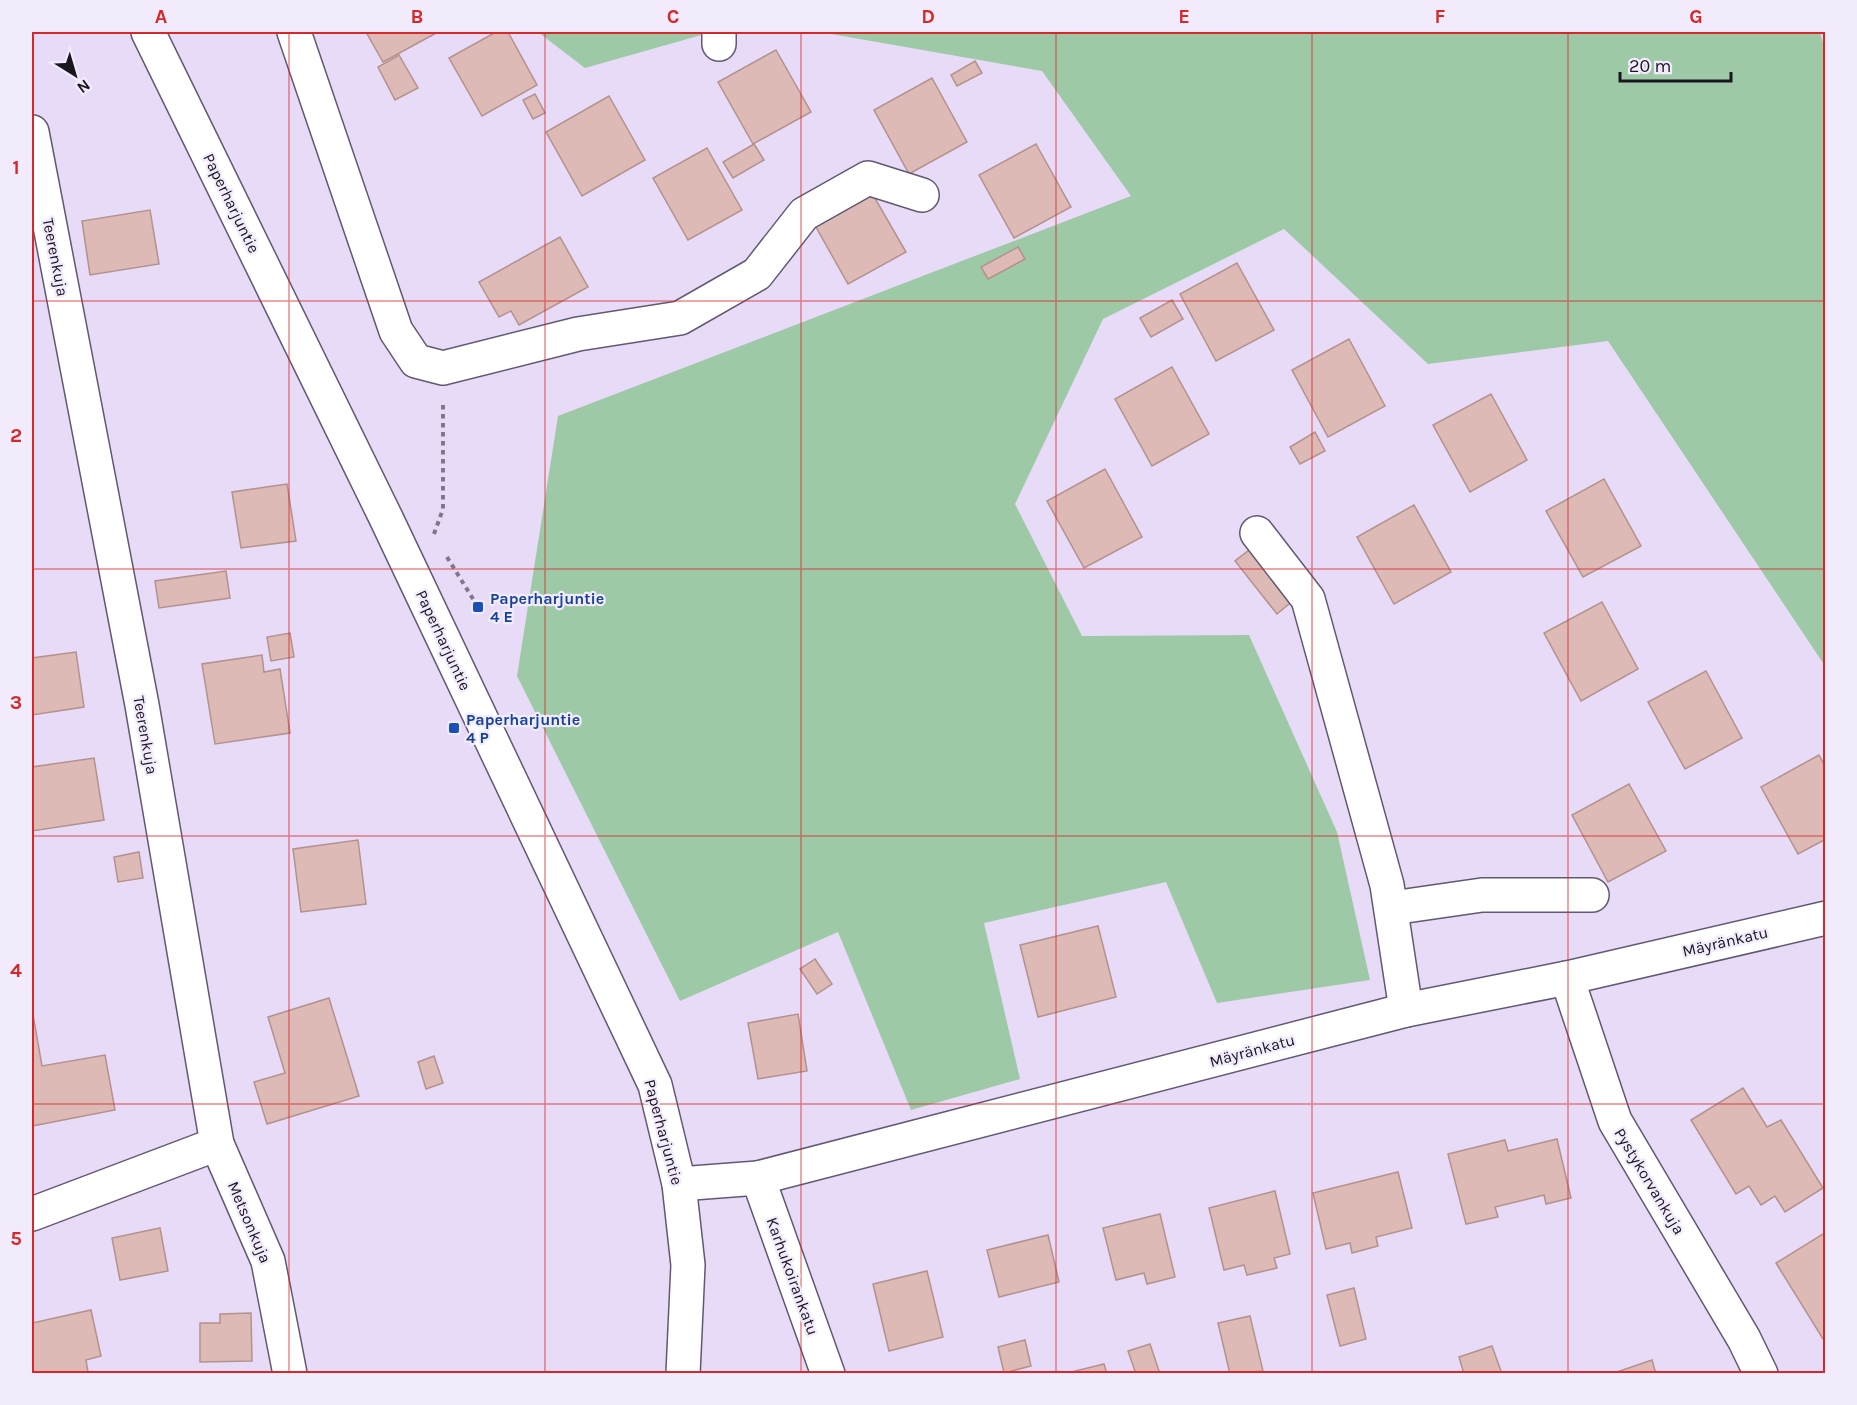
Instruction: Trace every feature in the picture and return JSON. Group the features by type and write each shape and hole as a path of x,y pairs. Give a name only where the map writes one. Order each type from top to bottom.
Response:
{"street":[{"name":"Paperharjuntie","path":"148,32 386,518 655,1084 679,1184 688,1264 683,1374"},
{"path":"294,32 396,331 417,361 443,368 578,334 680,318 757,274 804,214 868,178 922,195"},
{"name":"Teerenkuja","path":"32,132 141,705 217,1144"},
{"path":"1257,533 1308,599 1358,771 1392,908 1406,1010"},
{"path":"1392,908 1482,895 1592,895"},
{"name":"Mäyränkatu","path":"679,1184 758,1178 1406,1010 1567,978 1826,918"},
{"name":"Pystykorvankuja","path":"1567,978 1615,1121 1744,1339 1761,1374"},
{"path":"32,1214 217,1144"},
{"name":"Metsonkuja","path":"217,1144 268,1261 290,1374"},
{"name":"Karhukoirankatu","path":"758,1178 828,1374"}],"path":[{"path":"433,537 443,509 443,368"}],"green space":[{"path":"538,32 712,32 585,68"},
{"path":"820,32 1820,32 1826,54 1825,666 1608,341 1428,364 1284,229 1103,319 1015,504 1082,636 1249,635 1337,832 1370,980 1217,1003 1166,882 984,923 1020,1079 911,1110 838,932 680,1001 517,676 558,416 1131,196 1042,71"}],"building":[{"path":"366,32 438,32 383,62"},
{"path":"496,32 508,32 537,85 482,116 449,58"},
{"path":"776,50 811,112 753,144 718,82"},
{"path":"399,55 418,88 395,100 378,67"},
{"path":"975,61 982,73 957,86 951,75"},
{"path":"932,78 967,142 909,174 874,110"},
{"path":"535,94 545,113 533,119 523,100"},
{"path":"609,96 645,160 582,196 546,132"},
{"path":"754,144 764,160 733,178 723,162"},
{"path":"1036,144 1071,207 1014,238 979,175"},
{"path":"707,148 742,210 688,240 653,178"},
{"path":"869,188 906,252 848,284 812,220"},
{"path":"150,210 159,264 90,275 82,221"},
{"path":"560,237 588,287 519,325 511,311 499,317 479,282"},
{"path":"1018,247 1025,259 988,279 981,267"},
{"path":"1237,263 1274,330 1216,361 1180,294"},
{"path":"1172,300 1183,319 1151,337 1140,318"},
{"path":"1349,339 1385,406 1328,437 1292,370"},
{"path":"1172,367 1209,434 1152,466 1115,399"},
{"path":"1491,394 1527,460 1470,492 1433,425"},
{"path":"1315,432 1325,451 1300,464 1290,447"},
{"path":"1105,469 1142,537 1084,568 1047,501"},
{"path":"1604,479 1641,546 1583,577 1546,511"},
{"path":"287,484 296,541 241,548 232,492"},
{"path":"1414,505 1451,572 1394,604 1357,537"},
{"path":"1253,547 1295,599 1277,614 1235,561"},
{"path":"226,571 230,598 159,608 155,581"},
{"path":"1602,602 1638,669 1581,701 1544,633"},
{"path":"290,633 294,657 271,661 267,637"},
{"path":"76,652 84,707 32,715 32,658"},
{"path":"262,655 264,672 280,669 290,733 215,744 202,664"},
{"path":"1706,671 1742,738 1685,769 1648,702"},
{"path":"1819,755 1826,768 1826,839 1798,854 1761,787"},
{"path":"94,758 104,820 32,831 32,767"},
{"path":"1629,784 1666,851 1608,882 1572,815"},
{"path":"358,840 366,904 301,912 293,849"},
{"path":"139,852 143,878 118,882 114,857"},
{"path":"1098,926 1116,997 1038,1017 1020,945"},
{"path":"815,959 832,984 817,994 800,969"},
{"path":"329,998 359,1096 267,1124 254,1082 285,1073 268,1017"},
{"path":"32,1009 42,1066 105,1055 115,1110 32,1126"},
{"path":"798,1014 807,1071 758,1079 748,1023"},
{"path":"434,1056 443,1083 426,1089 418,1062"},
{"path":"1743,1088 1767,1127 1781,1120 1823,1188 1785,1212 1775,1196 1761,1205 1749,1186 1736,1194 1691,1120"},
{"path":"1557,1139 1571,1198 1546,1204 1544,1195 1495,1207 1498,1217 1466,1224 1448,1154 1505,1140 1508,1151"},
{"path":"1398,1172 1412,1228 1376,1237 1378,1246 1352,1253 1350,1243 1326,1249 1313,1193"},
{"path":"1275,1191 1290,1254 1274,1258 1277,1268 1247,1275 1244,1265 1224,1270 1209,1208"},
{"path":"1160,1214 1175,1277 1147,1284 1144,1273 1116,1280 1103,1228"},
{"path":"160,1228 168,1271 120,1280 112,1238"},
{"path":"1826,1232 1826,1337 1823,1339 1776,1263"},
{"path":"1048,1235 1059,1282 999,1297 987,1250"},
{"path":"927,1271 943,1337 889,1351 873,1284"},
{"path":"1354,1288 1366,1339 1340,1346 1327,1295"},
{"path":"91,1310 101,1356 86,1360 88,1372 32,1374 32,1323"},
{"path":"251,1313 252,1361 200,1362 200,1323 220,1323 220,1314"},
{"path":"1250,1316 1263,1371 1230,1374 1218,1323"},
{"path":"1025,1340 1031,1366 1004,1373 998,1347"},
{"path":"1150,1344 1160,1374 1136,1374 1128,1351"},
{"path":"1492,1346 1502,1374 1464,1374 1459,1357"},
{"path":"1652,1360 1656,1374 1611,1374"},
{"path":"1104,1364 1107,1374 1067,1374 1067,1373"}],"place":[{"name":"Paperharjuntie 4 E","path":"478,607"},
{"name":"Paperharjuntie 4 P","path":"454,728"}]}
